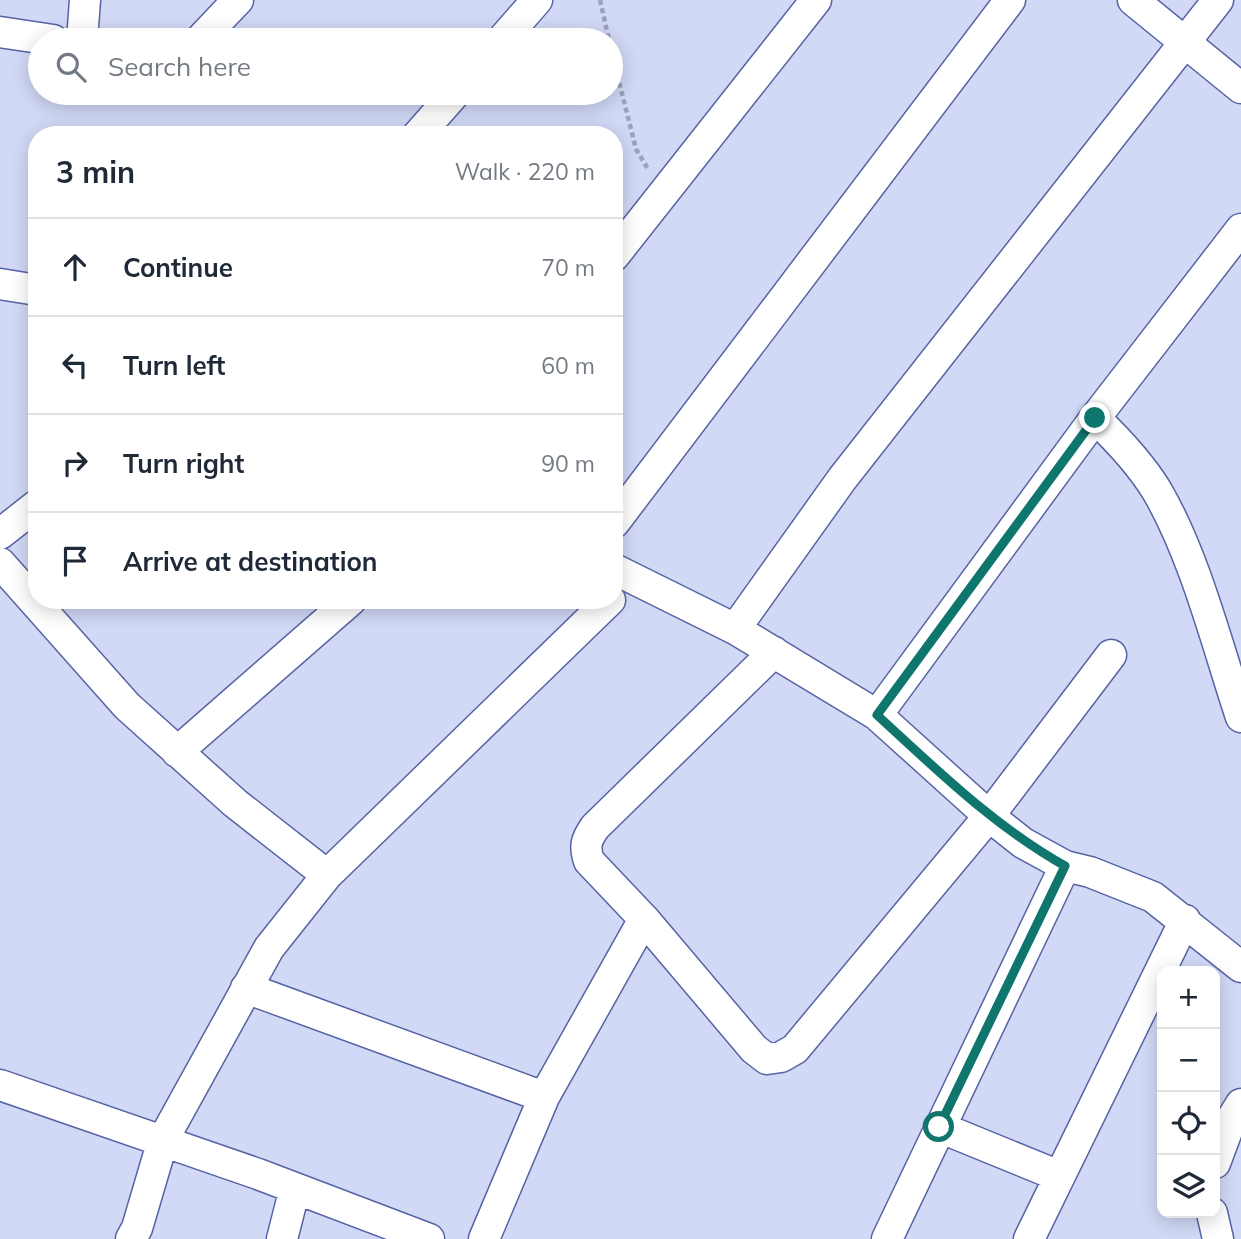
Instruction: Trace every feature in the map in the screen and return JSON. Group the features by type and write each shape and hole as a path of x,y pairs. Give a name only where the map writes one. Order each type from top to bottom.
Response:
{"street":[{"path":"83,28 85,0"},
{"path":"212,28 239,0"},
{"path":"512,28 537,0"},
{"path":"623,245 816,0"},
{"path":"623,511 1010,0"},
{"path":"1133,0 1187,41 1241,88"},
{"path":"735,629 842,479 1218,0"},
{"path":"0,32 28,36"},
{"path":"426,126 445,105"},
{"path":"877,715 1095,418 1241,229"},
{"path":"0,284 28,289"},
{"path":"1095,418 1129,451 1156,490 1177,528 1241,717"},
{"path":"0,534 28,512"},
{"path":"0,563 28,595"},
{"path":"623,582 735,629 877,715 989,816 1023,842 1065,866 1090,872 1153,897 1241,967"},
{"path":"41,609 127,706 234,803 327,875"},
{"path":"177,752 342,609"},
{"path":"131,1239 137,1228 163,1140 269,948 327,875 601,609"},
{"path":"774,652 594,827 585,849 589,861 644,919 754,1049 767,1059 781,1057 795,1049 989,816 1111,655"},
{"path":"887,1239 1065,866"},
{"path":"484,1239 544,1097 644,919"},
{"path":"1029,1239 1185,920"},
{"path":"246,988 544,1097"},
{"path":"0,1085 163,1140 429,1239"},
{"path":"1218,1155 1231,1120 1241,1104"},
{"path":"939,1127 1059,1176"},
{"path":"282,1239 295,1188"},
{"path":"1213,1218 1218,1239"}],"path":[{"path":"600,0 606,28"},
{"path":"623,98 636,149 663,194"}],"route":[{"path":"939,1127 1065,866 1023,842 989,816 877,715 1095,418"}]}
